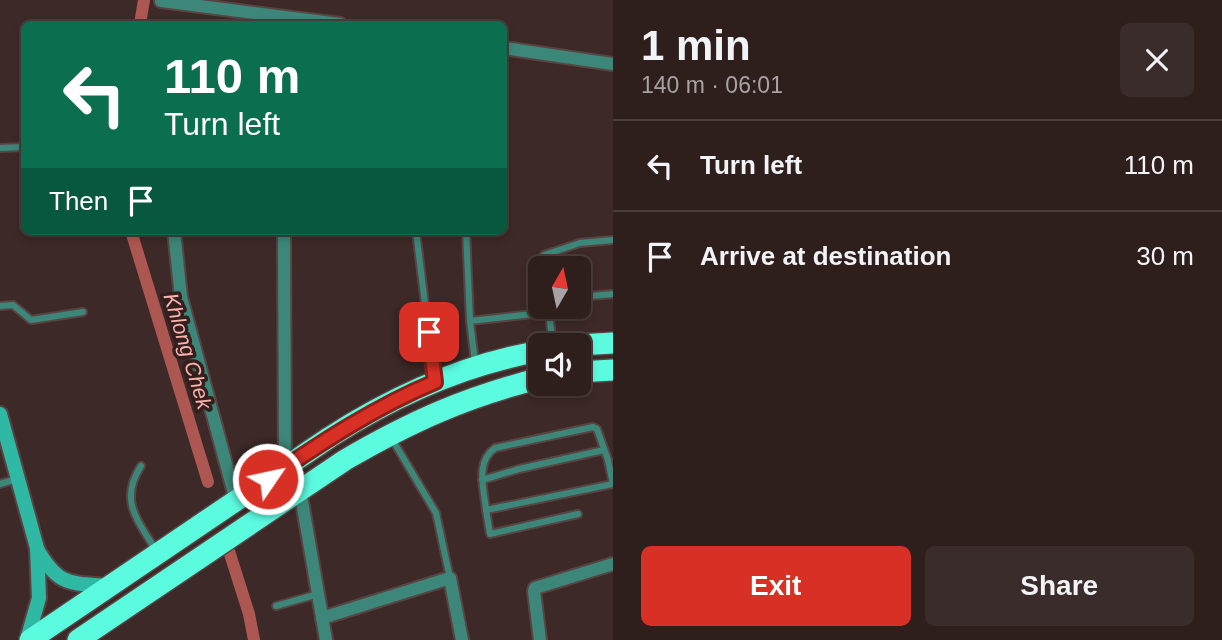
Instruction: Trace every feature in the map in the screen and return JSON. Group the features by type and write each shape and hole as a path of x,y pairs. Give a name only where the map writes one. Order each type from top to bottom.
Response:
{"highway":[{"path":"591,344 613,343"},
{"path":"28,640 367,414 435,382 476,367 528,354"},
{"path":"591,371 613,370"},
{"path":"78,640 300,490 389,435 435,412 487,392 528,381"}],"main road":[{"path":"0,414 37,548 45,562 62,580 110,586"},
{"path":"28,640 39,598 37,548"}],"street":[{"path":"161,1 317,21"},
{"path":"507,48 613,64"},
{"path":"174,235 181,297 236,501"},
{"path":"284,235 285,468"},
{"path":"300,490 326,640"},
{"path":"540,640 534,591 536,587 613,564"},
{"path":"322,618 450,578 462,640"}],"lane":[{"path":"0,148 21,147"},
{"path":"417,235 435,382"},
{"path":"466,235 470,321 476,367"},
{"path":"543,256 580,243 613,240"},
{"path":"592,297 613,295"},
{"path":"0,306 13,305 31,320 83,312"},
{"path":"470,321 528,315"},
{"path":"486,510 613,484 597,429 593,426 495,448 483,464 482,480 486,510 490,534 578,514"},
{"path":"389,435 436,513 450,578"},
{"path":"482,480 604,450"},
{"path":"141,466 132,481 130,500 133,511 158,554"},
{"path":"0,484 17,479"},
{"path":"276,606 318,594"}],"waterway":[{"name":"Khlong Chek","path":"140,21 144,0"},
{"name":"Khlong Chek","path":"132,235 208,482"},
{"name":"Khlong Chek","path":"229,551 249,614 254,640"}],"route":[{"path":"268,479 379,407 435,382 429,332"}]}
